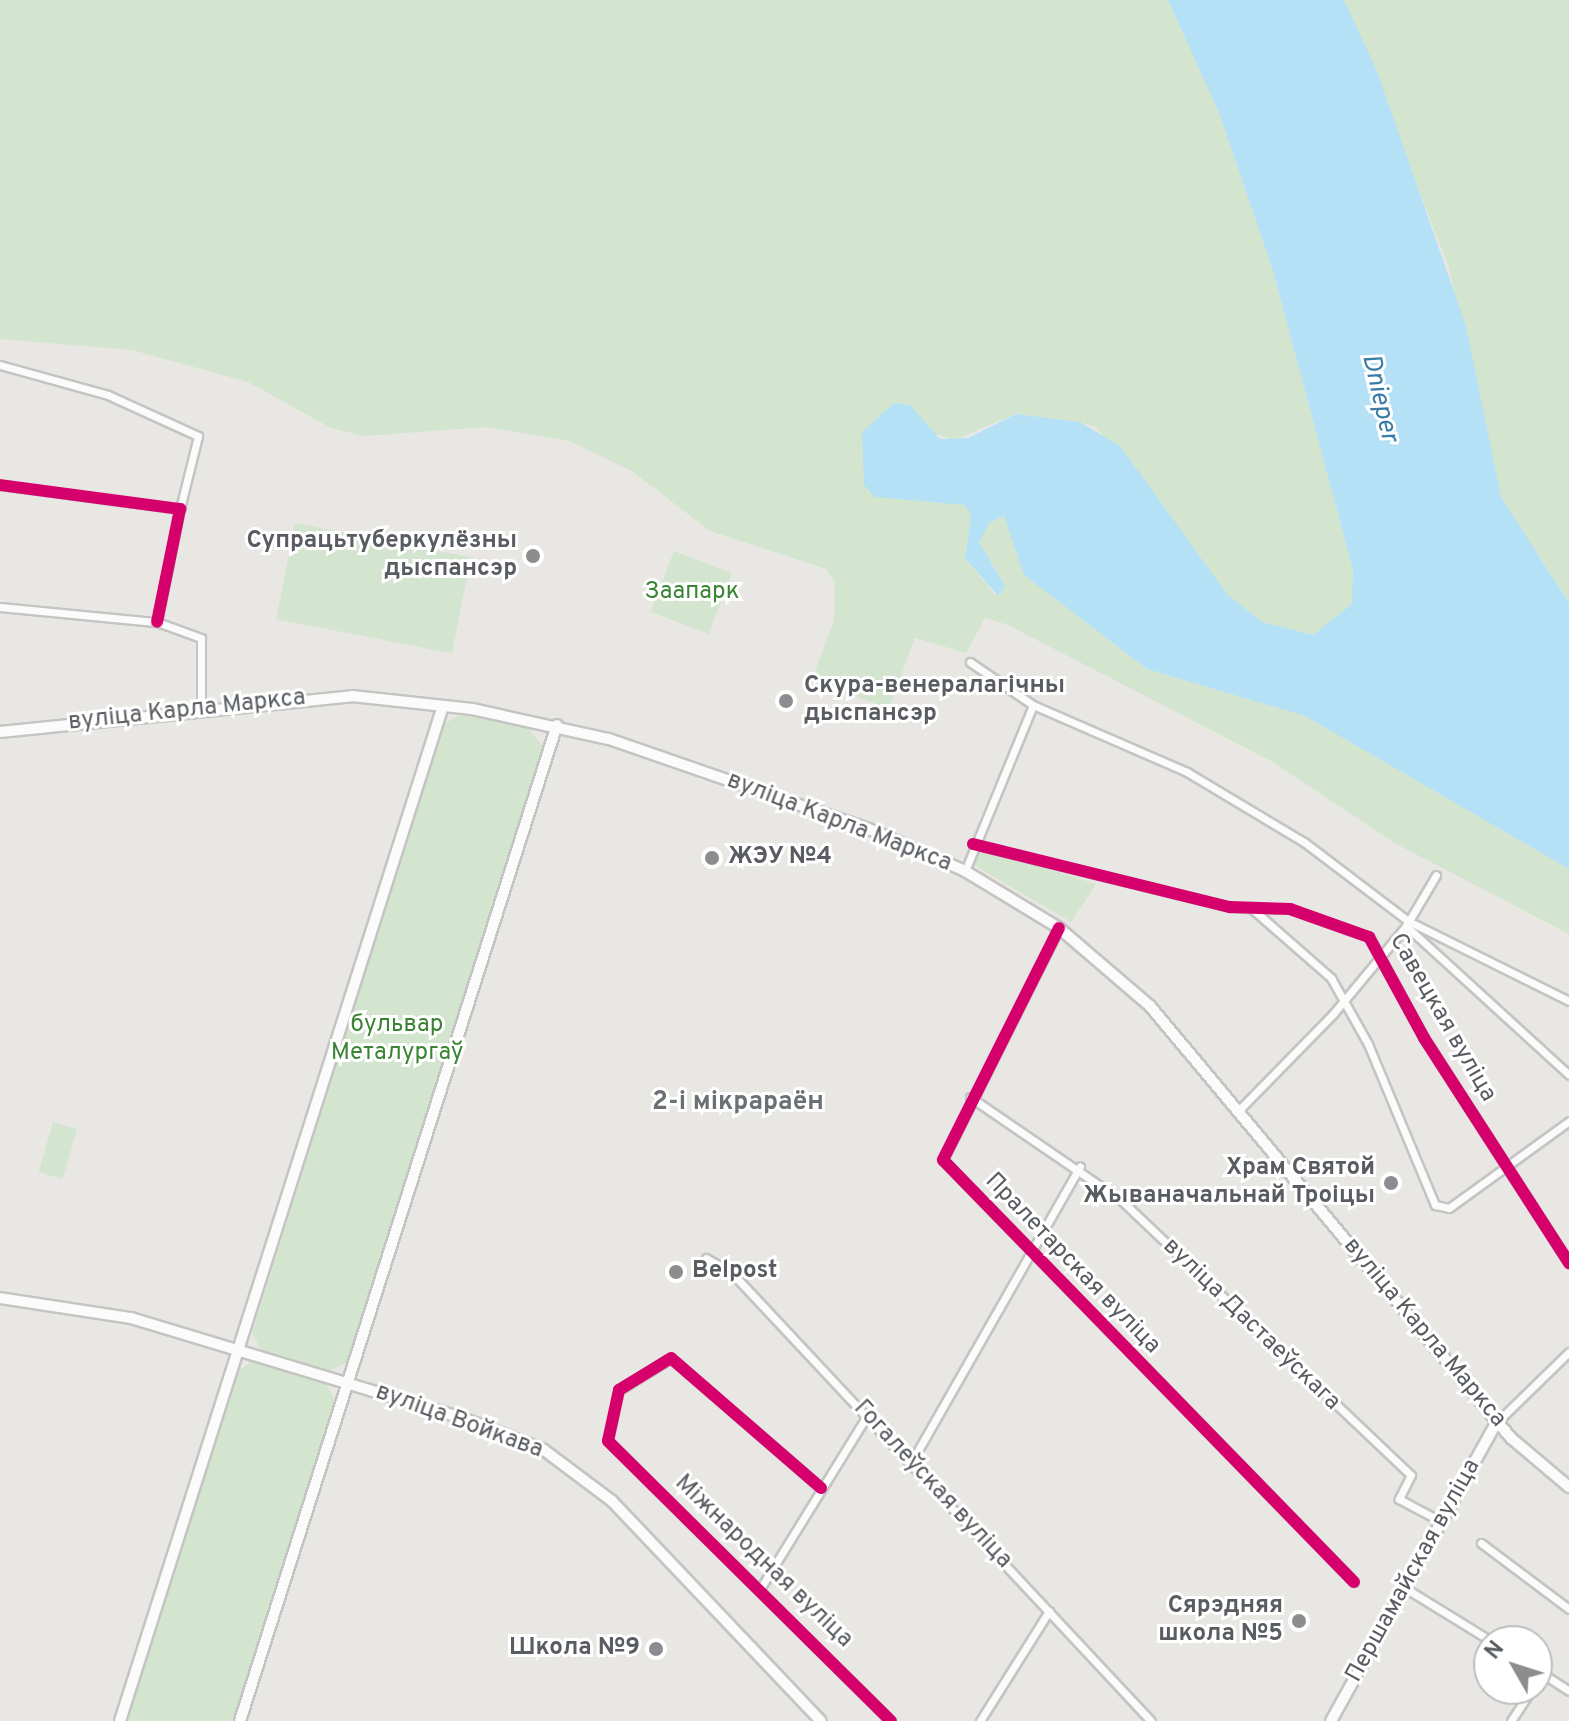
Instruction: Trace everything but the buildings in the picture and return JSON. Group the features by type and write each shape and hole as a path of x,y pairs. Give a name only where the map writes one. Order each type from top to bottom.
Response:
{"main road":[{"name":"вуліца Карла Маркса","path":"0,732 201,708 352,696 443,706 557,725 869,829 965,871 1059,928 1150,1006 1497,1422 1569,1487"},
{"path":"120,1721 443,706"},
{"path":"240,1721 557,725"},
{"name":"вуліца Войкава","path":"0,1298 100,1310 498,1431 570,1465 821,1721"},
{"name":"Першамайская вуліца","path":"1331,1721 1497,1422"}],"street":[{"path":"0,365 108,395 198,436 157,622"},
{"path":"0,485 180,509"},
{"path":"0,607 157,622 201,638 201,708"},
{"path":"970,662 1033,705 1244,804 1407,923 1569,1075"},
{"path":"965,871 973,844 1033,705"},
{"name":"Савецкая вуліца","path":"973,844 1250,907 1331,920 1369,937 1504,1167 1569,1263"},
{"path":"1239,1110 1341,1002 1407,923 1436,875"},
{"path":"1250,907 1331,978 1341,1002 1368,1044 1435,1205 1449,1208 1569,1121"},
{"path":"1407,923 1569,1001"},
{"name":"Пралетарская вуліца","path":"1059,928 970,1097 943,1160 1354,1582"},
{"name":"вуліца Дастаеўскага","path":"970,1097 1080,1166 1411,1475 1399,1499 1442,1522"},
{"path":"912,1461 1080,1166"},
{"name":"Гогалеўская вуліца","path":"706,1258 732,1273 912,1461 1151,1721"},
{"path":"1497,1422 1569,1352"},
{"name":"Міжнародная вуліца","path":"821,1488 671,1358 619,1390 607,1434 891,1721"},
{"path":"760,1589 867,1416"},
{"path":"1481,1543 1569,1609"},
{"path":"1405,1588 1473,1630"},
{"path":"980,1721 1049,1611"}],"green space":[{"path":"0,0 1168,0 1219,113 1273,271 1353,570 1353,603 1313,635 1262,622 1227,594 1096,427 1080,422 1016,414 954,440 929,432 915,411 868,492 965,505 971,516 965,558 995,595 1005,586 979,542 990,522 1004,516 1024,575 1147,669 1305,716 1569,869 1569,934 1398,845 1271,761 1008,625 985,618 966,653 915,638 889,708 811,682 834,620 835,583 826,569 710,531 632,471 569,441 488,427 364,436 331,428 248,382 132,350 0,339"},
{"path":"1344,0 1569,0 1569,603 1501,497 1448,265"},
{"path":"295,523 471,557 452,653 276,619"},
{"name":"Заапарк","path":"674,551 732,573 709,634 651,612"},
{"name":"бульвар Металургаў","path":"460,715 525,725 543,746 349,1361 328,1372 261,1350 252,1333 444,724"},
{"path":"978,848 1096,884 1071,922 972,864"},
{"path":"53,1122 77,1129 63,1179 39,1172"},
{"path":"254,1360 326,1383 336,1402 234,1721 126,1721 238,1371"}],"water":[{"name":"Dnieper","path":"1168,0 1344,0 1377,71 1466,326 1501,497 1569,603 1569,869 1305,716 1147,669 1024,575 1004,516 990,522 979,542 1005,586 998,596 965,558 971,516 965,505 875,497 864,485 862,432 894,403 910,405 940,439 968,438 1016,414 1080,422 1120,446 1227,594 1262,622 1313,635 1352,604 1353,570 1273,271 1219,113"}],"cycle path":[{"path":"0,485 180,509 157,622"},
{"path":"973,844 1230,907 1290,909 1369,937 1424,1038 1569,1263"},
{"path":"1059,928 943,1160 1354,1582"},
{"path":"821,1488 671,1358 619,1390 608,1441 891,1721"}],"place":[{"name":"Супрацьтуберкулёзны дыспансэр","path":"533,556"},
{"name":"Скура-венералагічны дыспансэр","path":"786,701"},
{"name":"ЖЭУ №4","path":"712,858"},
{"name":"Храм Святой Жываначальнай Троіцы","path":"1391,1183"},
{"name":"Belpost","path":"676,1272"},
{"name":"Сярэдняя школа №5","path":"1299,1621"},
{"name":"Школа №9","path":"656,1649"}],"district":[{"name":"2-і мікрараён","path":"738,1103"}]}
